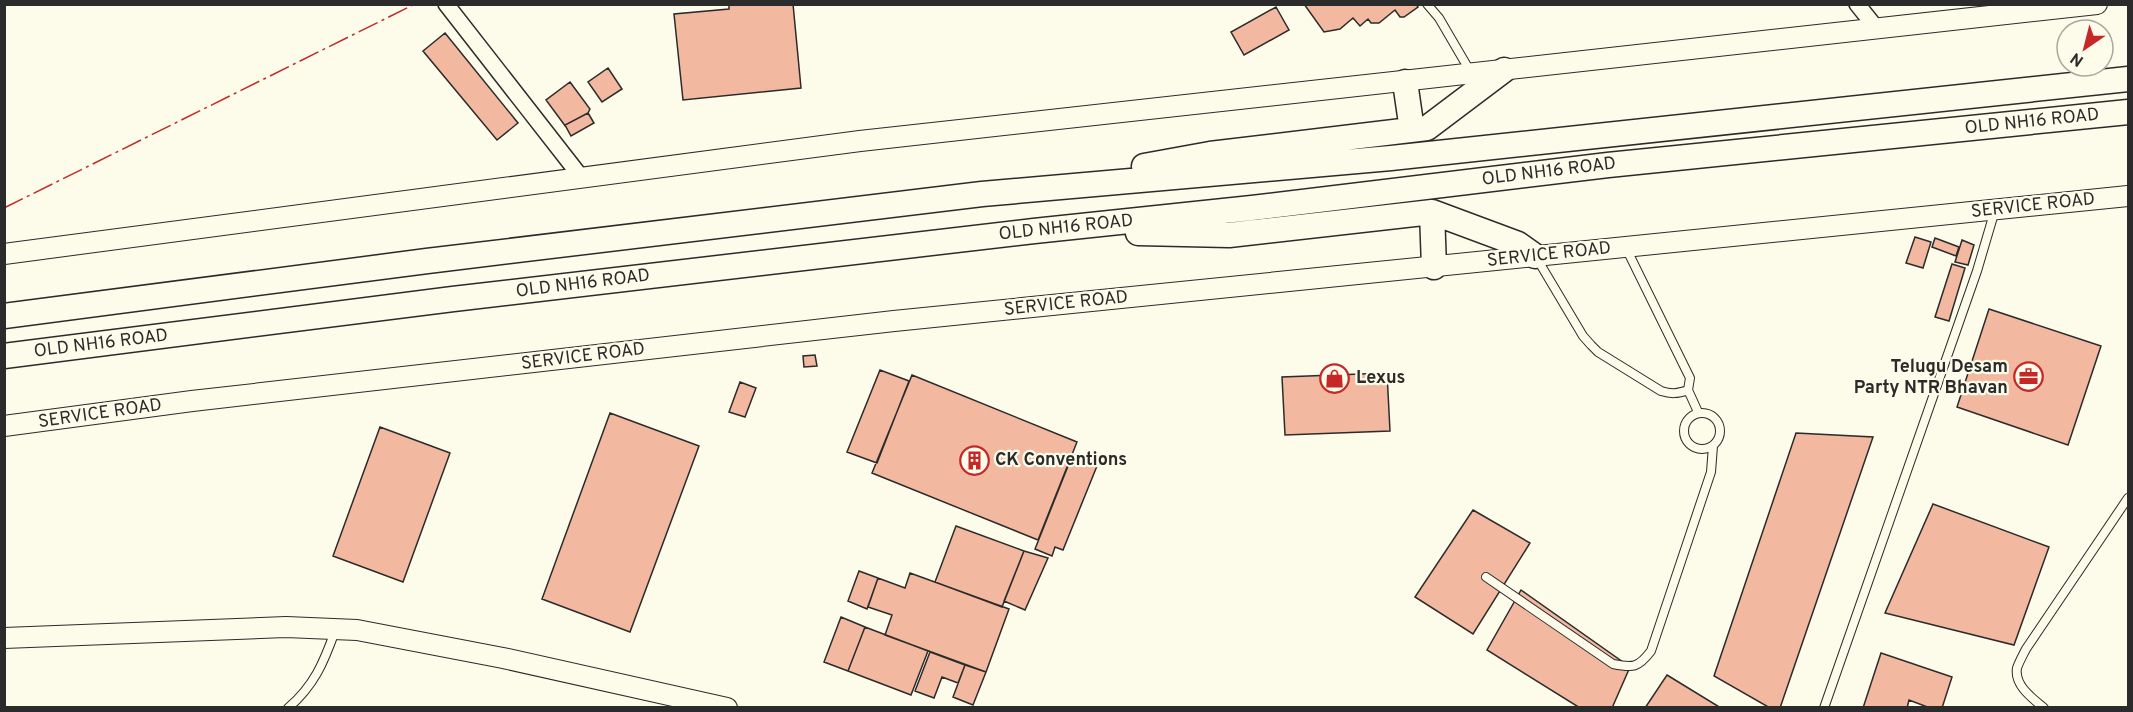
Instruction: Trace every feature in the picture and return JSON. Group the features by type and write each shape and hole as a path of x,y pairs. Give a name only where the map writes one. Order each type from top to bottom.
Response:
{"main road":[{"path":"982,194 1210,154 1427,128 1504,70"},
{"name":"OLD NH16 ROAD","path":"4,316 427,261 982,194 1391,158 2128,79"},
{"path":"1405,82 1412,130"},
{"name":"OLD NH16 ROAD","path":"4,356 477,296 1608,165 2128,112"},
{"path":"1432,212 1434,267"},
{"path":"1034,231 1229,235 1432,212 1518,244 1535,256"}],"street":[{"path":"446,4 581,177"},
{"path":"4,254 860,141 2097,4"},
{"path":"1862,6 1877,29"},
{"name":"SERVICE ROAD","path":"4,426 192,401 894,321 2128,196"},
{"path":"4,638 286,627 357,630 503,658 727,708"}],"lane":[{"path":"1427,4 1439,18 1471,73"},
{"path":"1824,708 1977,271 1995,210"},
{"path":"1626,247 1690,378 1688,390 1698,412"},
{"path":"1535,256 1583,336 1598,352 1661,391 1672,394 1688,390"},
{"path":"1698,412 1686,424 1685,440 1699,450 1713,446"},
{"path":"1486,577 1613,664 1630,667 1641,664 1651,651 1711,472 1713,446 1721,434 1720,426 1715,418 1698,412"},
{"path":"2044,708 2029,696 2019,683 2017,669 2026,649 2128,498"},
{"path":"288,708 308,688 324,664 335,629"}],"building":[{"path":"729,4 793,4 801,88 683,100 674,14 729,9"},
{"path":"1304,4 1416,4 1418,7 1404,17 1400,17 1395,10 1379,23 1371,23 1368,19 1360,26 1353,18 1340,29 1324,32"},
{"path":"1276,7 1289,30 1244,55 1231,32"},
{"path":"445,33 518,123 497,140 423,51"},
{"path":"608,68 622,89 602,102 588,82"},
{"path":"570,82 590,109 588,113 565,125 566,127 546,100"},
{"path":"588,113 594,123 571,136 565,125"},
{"path":"1915,237 1931,242 1923,268 1906,263"},
{"path":"1935,238 1959,247 1956,256 1932,247"},
{"path":"1962,240 1974,245 1968,265 1955,262"},
{"path":"1952,264 1965,268 1949,321 1935,317"},
{"name":"Telugu Desam Party NTR Bhavan","path":"1989,309 2101,346 2068,445 1957,407"},
{"path":"815,355 817,366 804,367 803,356"},
{"path":"880,370 909,381 877,463 847,452"},
{"path":"1387,373 1390,431 1285,435 1282,377"},
{"name":"CK Conventions","path":"912,375 1077,442 1038,540 872,473"},
{"path":"740,382 756,388 745,417 729,412"},
{"path":"610,413 699,446 630,632 542,599"},
{"path":"380,427 450,453 403,582 333,556"},
{"path":"1796,433 1873,437 1780,708 1770,708 1714,676"},
{"path":"1072,456 1097,466 1063,550 1055,547 1052,556 1035,549"},
{"path":"1933,504 2049,547 2014,645 1885,613"},
{"path":"1473,510 1530,543 1473,634 1415,597"},
{"path":"956,526 1024,551 1002,607 935,582"},
{"path":"1024,551 1048,558 1025,610 1004,601"},
{"path":"859,571 878,578 867,609 848,601"},
{"path":"910,573 1009,609 986,672 885,635 892,615 868,607 878,578 905,588"},
{"path":"1521,590 1630,667 1612,708 1580,708 1487,650"},
{"path":"841,617 865,627 848,671 824,662"},
{"path":"865,627 928,651 911,695 848,671"},
{"path":"930,652 965,665 958,683 942,677 934,698 915,691"},
{"path":"1881,653 1952,677 1942,708 1930,708 1909,700 1907,708 1863,708"},
{"path":"965,665 986,672 973,705 953,697"},
{"path":"1667,675 1721,708 1645,708"}],"power":[{"path":"4,208 415,4"}],"place":[{"name":"Telugu Desam Party NTR Bhavan","path":"2029,377"},
{"name":"Lexus","path":"1335,378"},
{"name":"CK Conventions","path":"974,460"}]}
